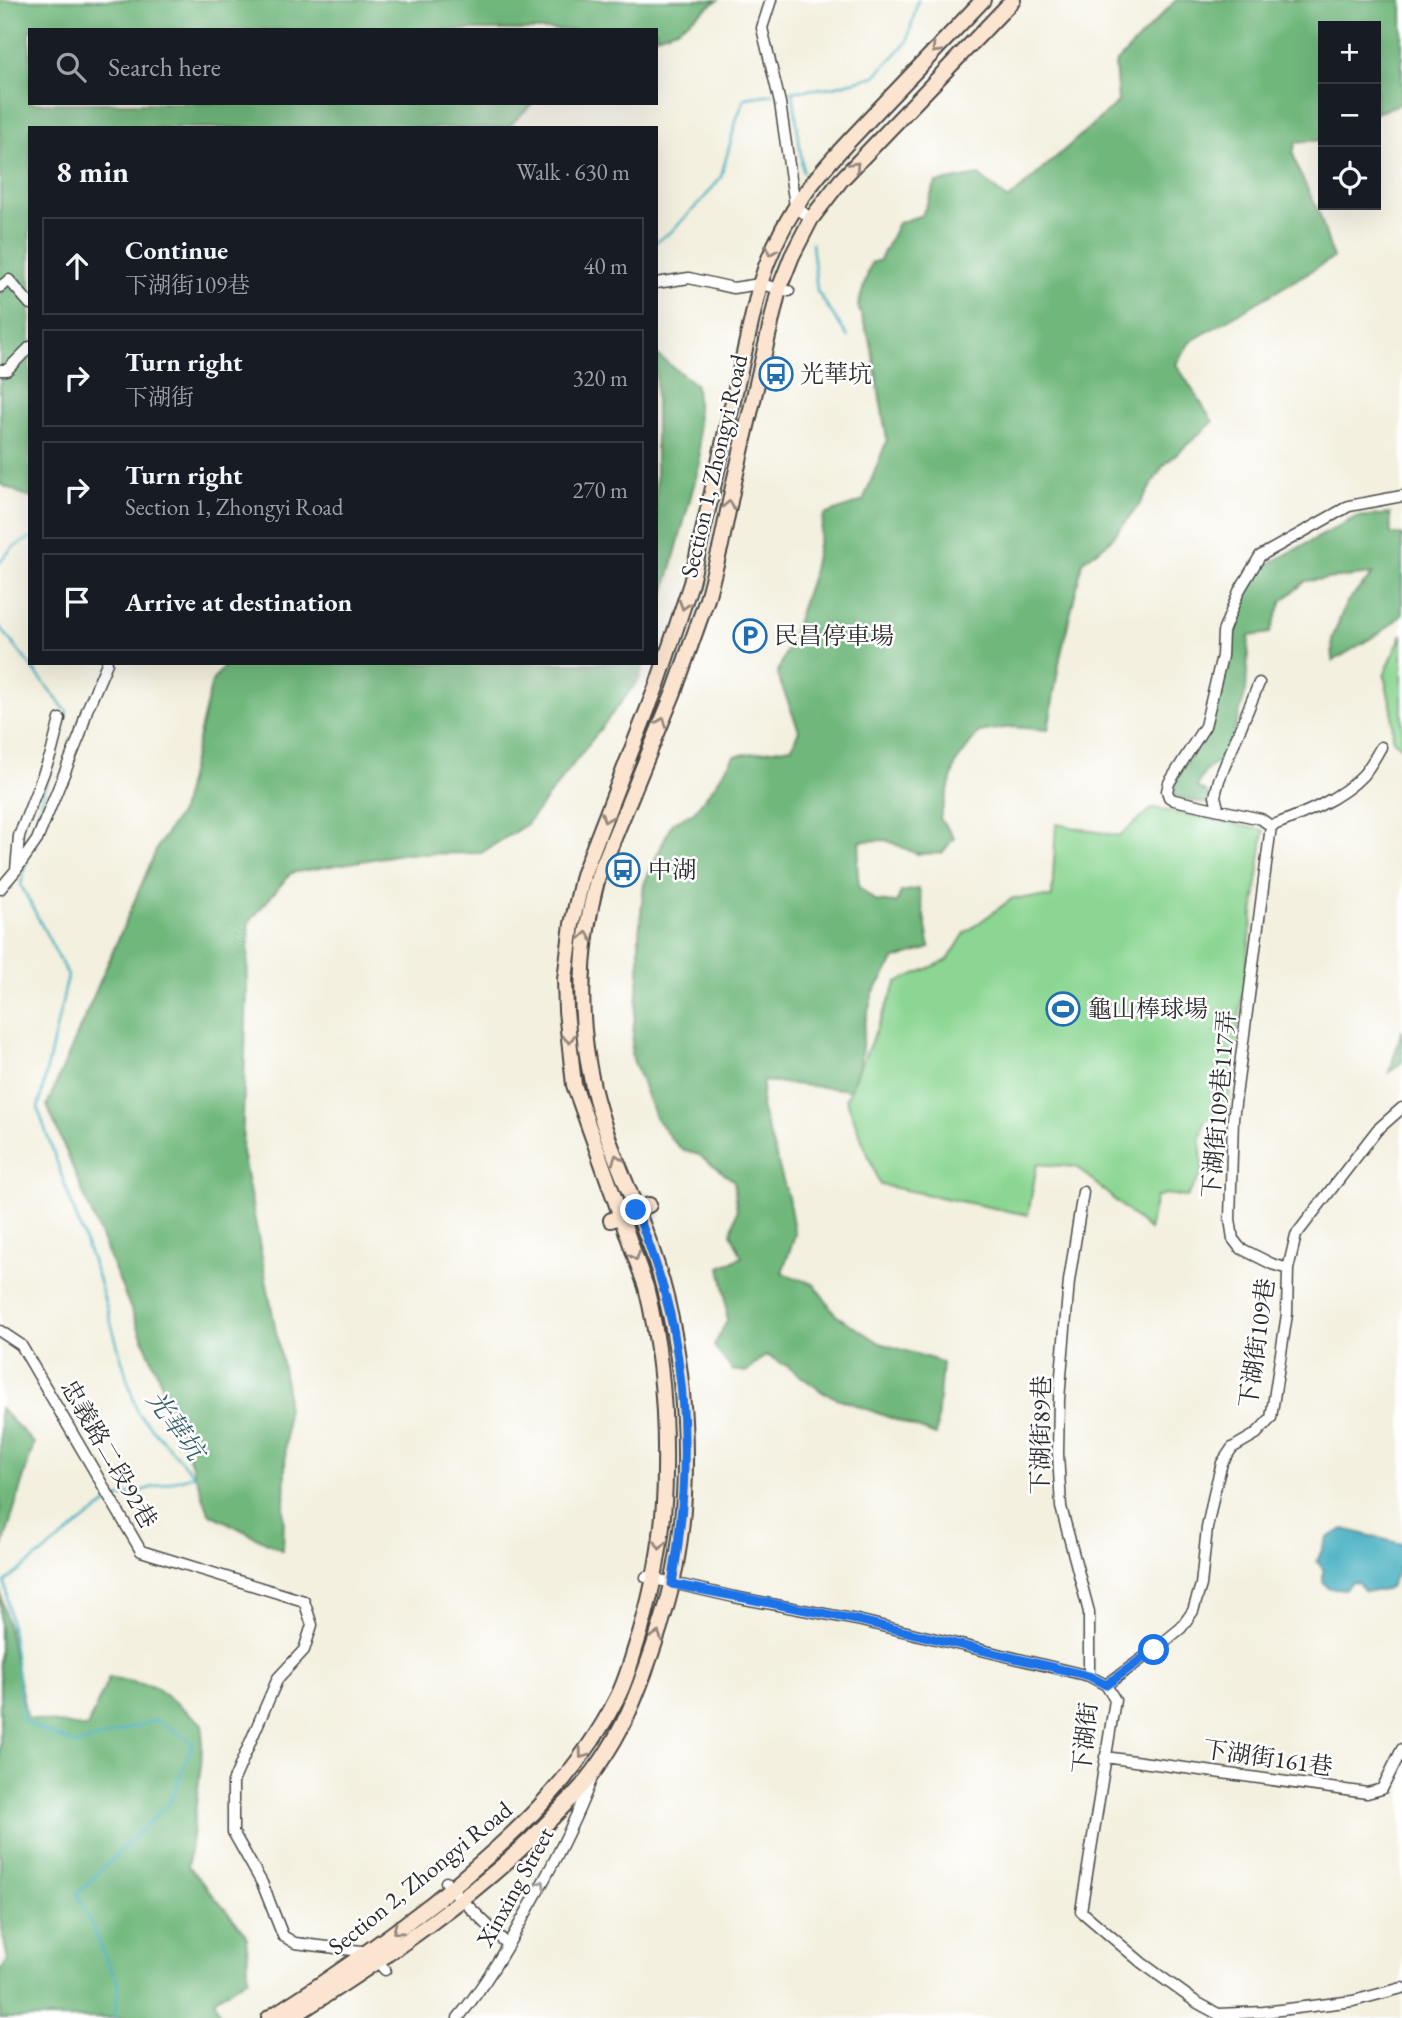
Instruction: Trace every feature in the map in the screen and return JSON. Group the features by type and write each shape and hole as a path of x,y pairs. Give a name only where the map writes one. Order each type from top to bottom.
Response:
{"main road":[{"name":"Section 1, Zhongyi Road","path":"650,1578 661,1540 665,1487 660,1364 646,1287 616,1218 574,1085 565,979 572,924 583,875 653,684 679,623 698,557 760,285 777,237 822,169 983,0"},
{"name":"Section 1, Zhongyi Road","path":"635,1701 672,1584 682,1511 682,1408 673,1327 642,1207 594,1090 584,1033 581,983 592,901 598,877 679,693 721,545 734,482 792,256 811,219 841,180 1013,0"},
{"path":"653,684 679,693"},
{"path":"616,1218 642,1207"},
{"name":"Section 2, Zhongyi Road","path":"290,2018 377,1961 537,1811 586,1751 618,1696 646,1615 650,1578"},
{"name":"Section 2, Zhongyi Road","path":"453,1890 511,1858 537,1834 596,1769 635,1701"},
{"name":"Section 2, Zhongyi Road","path":"269,2018 377,1961"}],"street":[{"path":"771,0 762,28 780,103 795,206 811,219"},
{"path":"658,283 689,278 733,288 760,285 784,290"},
{"path":"0,287 9,281 28,302"},
{"path":"0,370 7,370 28,349"},
{"path":"1381,747 1364,775 1332,799 1297,817 1271,826 1261,819 1174,800 1169,797 1167,791 1173,776 1205,726 1222,656 1223,632 1239,591 1260,556 1349,506 1402,496"},
{"path":"0,889 37,841 106,665"},
{"path":"1217,808 1215,796 1219,780 1259,683"},
{"path":"16,870 19,836 51,754 60,719"},
{"name":"下湖街109巷117弄","path":"1271,826 1233,1119 1230,1219 1233,1239 1240,1248 1288,1269"},
{"name":"下湖街109巷","path":"1106,1685 1181,1628 1194,1611 1201,1585 1212,1502 1223,1463 1233,1448 1256,1434 1271,1418 1287,1314 1288,1269 1296,1235 1377,1130 1402,1108"},
{"name":"下湖街89巷","path":"1083,1192 1069,1281 1059,1399 1058,1453 1061,1507 1089,1612 1089,1676"},
{"name":"忠義路二段92巷","path":"0,1331 21,1345 141,1551 304,1601 312,1625 304,1650 278,1678 233,1782 233,1832 262,1883 283,1936 295,1943 377,1961"},
{"name":"下湖街","path":"650,1578 857,1620 1089,1676 1106,1685 1115,1700 1082,1911 1142,1963 1196,2002 1218,2014 1264,2012 1353,2001 1402,1988"},
{"name":"下湖街161巷","path":"1105,1757 1367,1793 1382,1789 1401,1749"},
{"name":"Xinxing Street","path":"458,2018 480,1991 508,1945 581,1808 596,1769"},
{"path":"453,1890 508,1945"}],"green space":[{"path":"0,0 718,0 677,29 658,35 658,28 28,28 28,105 531,105 509,126 28,126 28,497 0,484"},
{"path":"1176,0 1402,0 1402,103 1381,111 1381,21 1318,21 1318,140 1296,142 1293,153 1299,172 1319,212 1333,258 1190,342 1176,364 1213,422 1163,466 1140,504 1108,543 1083,561 1060,658 1048,730 1011,727 979,732 956,763 940,818 954,838 942,853 917,854 886,840 861,841 857,863 859,887 875,901 896,903 901,892 919,889 930,948 895,959 873,993 865,1023 860,1062 850,1090 763,1081 761,1107 788,1197 795,1235 782,1273 814,1284 836,1315 880,1343 942,1362 936,1435 824,1393 787,1366 766,1355 746,1372 732,1370 714,1346 727,1321 726,1296 720,1267 742,1257 731,1233 737,1211 734,1181 699,1155 683,1150 672,1140 655,1117 631,1054 644,884 672,823 694,812 734,756 792,747 799,730 777,674 812,575 824,515 863,501 887,440 871,344 858,306 871,263 880,260 898,223 922,215 936,183 979,175 1008,200 1118,102 1115,64"},
{"path":"658,356 696,385 700,463 658,616"},
{"path":"1390,514 1391,534 1402,535 1402,615 1383,631 1333,661 1332,639 1346,603 1373,574 1306,581 1282,601 1270,633 1249,636 1246,691 1227,756 1208,768 1197,787 1210,795 1205,804 1174,796 1176,778 1210,726 1237,611 1261,568 1356,517"},
{"path":"1402,634 1402,748 1393,740 1392,710 1384,675"},
{"path":"225,665 643,665 639,679 527,824 481,853 402,854 291,873 249,922 242,1152 287,1390 283,1551 209,1513 167,1397 47,1105 158,846 181,811 212,681"},
{"name":"龜山棒球場","path":"1153,808 1264,830 1227,1112 1205,1120 1200,1142 1203,1172 1187,1197 1165,1194 1156,1197 1149,1230 1077,1167 1037,1164 1028,1215 880,1185 846,1099 897,982 948,960 965,933 1013,898 1052,897 1056,824 1119,836"},
{"path":"1402,1029 1402,1062 1390,1072"},
{"path":"0,1408 34,1443 0,1556"},
{"path":"0,1590 27,1718 87,1728 109,1677 155,1687 203,1724 201,1766 188,1866 247,1935 248,1978 214,2000 222,2018 0,2018 0,1970 8,1961 0,1919"}],"water":[{"path":"1344,1529 1402,1544 1402,1562 1390,1587 1381,1591 1365,1591 1358,1583 1351,1582 1345,1589 1329,1589 1323,1581 1323,1569 1317,1561 1327,1538"}],"waterway":[{"name":"光華坑","path":"780,93 833,87 875,76 907,42 918,0"},
{"path":"793,92 803,172"},
{"name":"光華坑","path":"658,241 672,231 721,177 745,98 773,94"},
{"path":"812,243 817,291 848,337"},
{"name":"光華坑","path":"0,562 12,548 28,539"},
{"name":"光華坑","path":"0,627 28,663"},
{"name":"光華坑","path":"30,665 67,712 62,730"},
{"name":"光華坑","path":"29,845 51,767"},
{"name":"光華坑","path":"25,865 21,885 68,976 38,1109 98,1278 137,1412 194,1475 114,1499"},
{"name":"光華坑","path":"109,1502 5,1582 24,1722 77,1745 156,1720 193,1742 171,1801 77,1894 118,1984 115,2018"}],"place":[{"name":"光華坑","path":"776,374"},
{"name":"民昌停車場","path":"750,636"},
{"name":"中湖","path":"623,870"},
{"name":"龜山棒球場","path":"1063,1009"}],"route":[{"path":"636,1210 652,1250 673,1327 682,1408 682,1511 672,1584 857,1620 1089,1676 1106,1685 1154,1650"}]}
